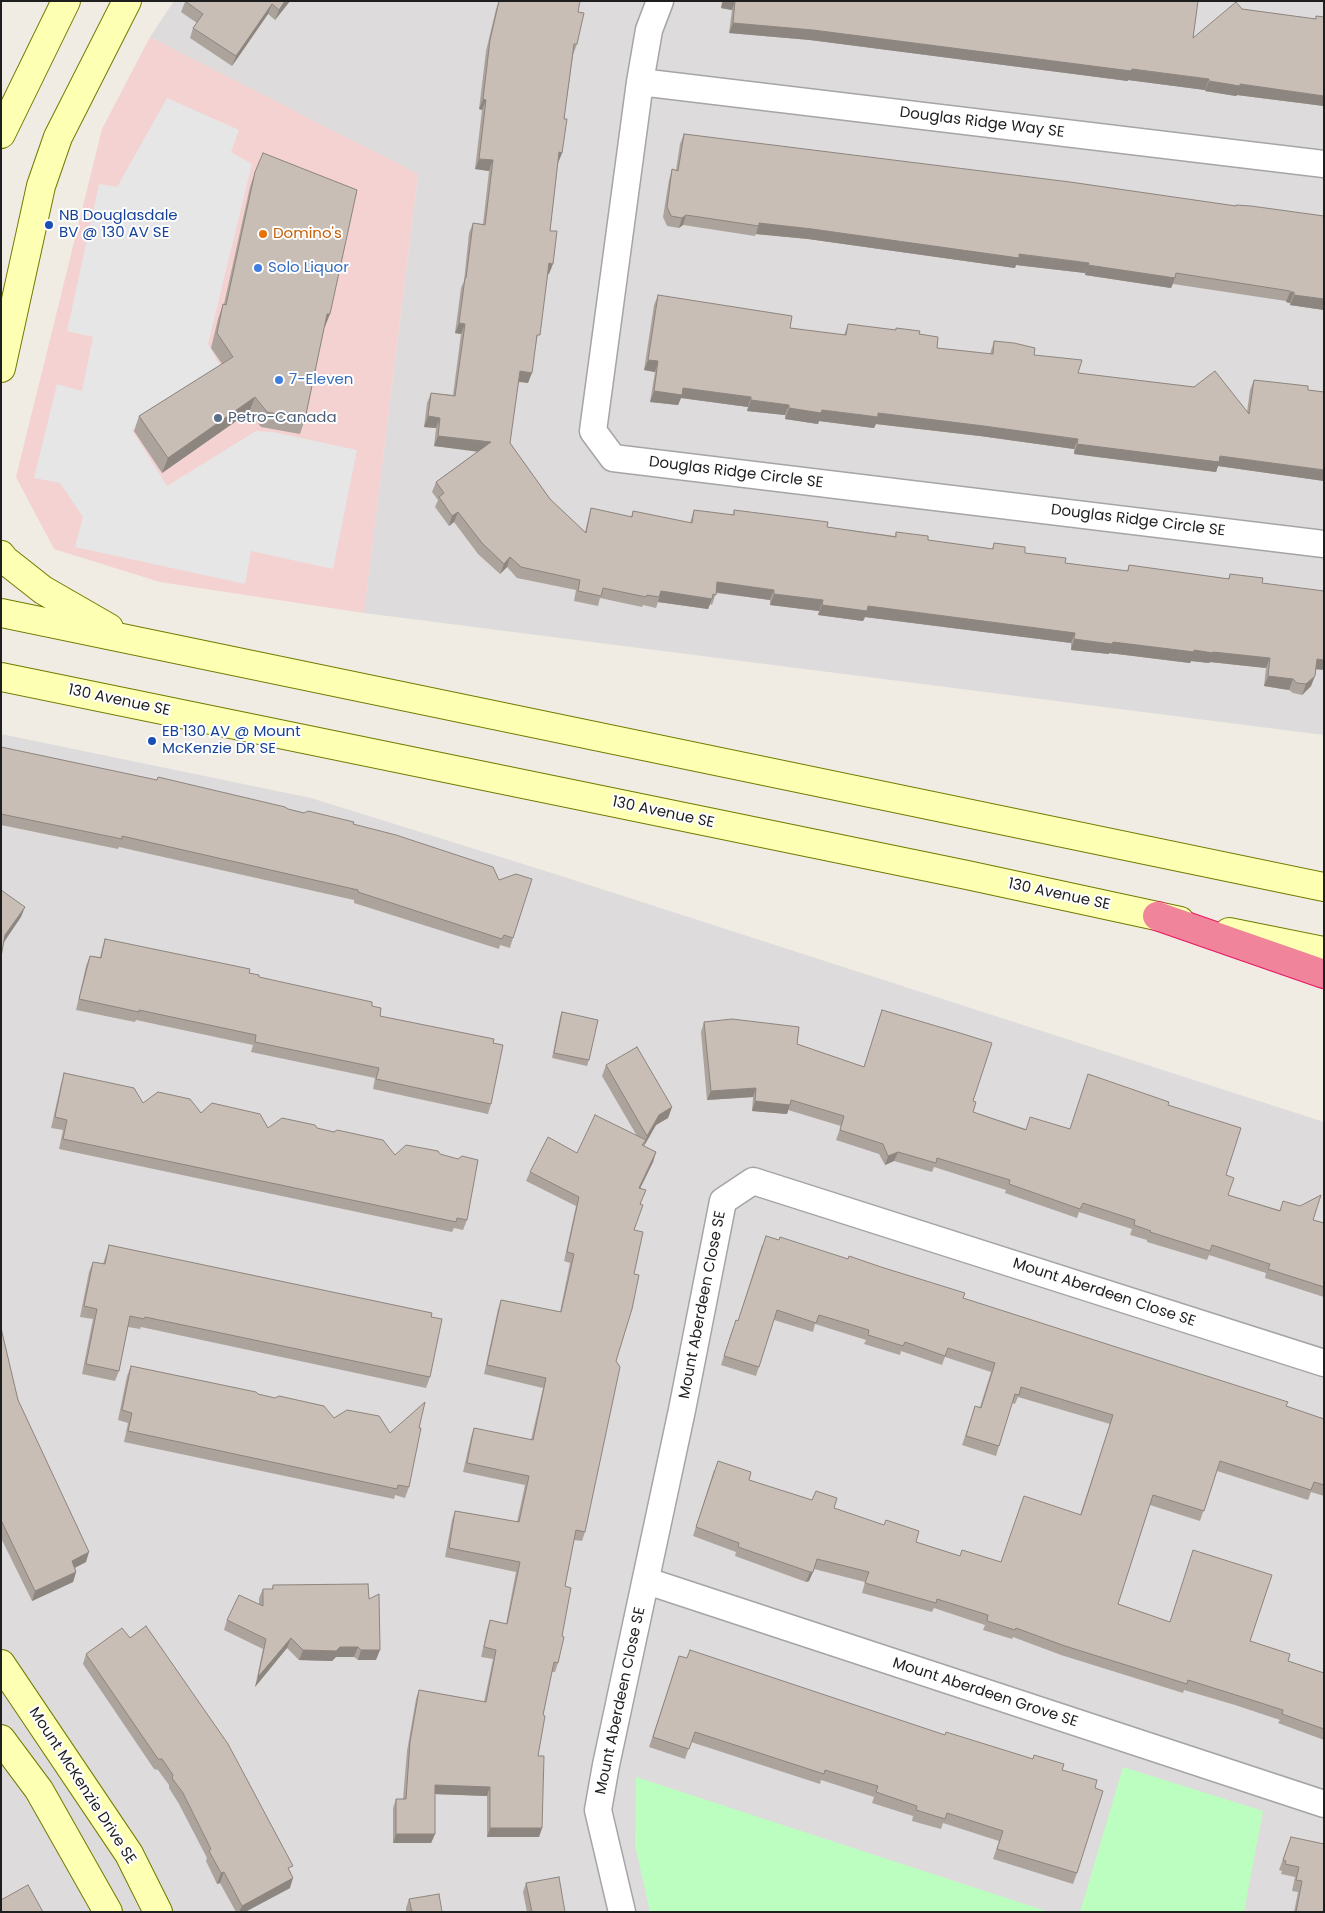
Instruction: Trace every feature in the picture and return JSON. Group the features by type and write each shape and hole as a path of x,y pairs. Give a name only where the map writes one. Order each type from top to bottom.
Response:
{"highway":[{"path":"1157,916 1324,974"}],"street":[{"path":"1,134 66,1"},
{"path":"1,368 41,186 58,137 127,1"},
{"name":"Douglas Ridge Circle SE","path":"660,1 649,30 640,82 593,432 613,458 1324,544"},
{"name":"Douglas Ridge Way SE","path":"640,82 1324,164"},
{"path":"1,555 43,590 132,641"},
{"path":"1,613 1324,887"},
{"name":"130 Avenue SE","path":"1,677 918,865 1324,951"},
{"name":"Mount Aberdeen Close SE","path":"622,1912 598,1810 606,1764 647,1581 723,1201 753,1181 1324,1363"},
{"name":"Mount Aberdeen Grove SE","path":"647,1581 1324,1804"},
{"name":"Mount McKenzie Drive SE","path":"1,1664 129,1854 158,1912"},
{"path":"1,1739 39,1790 108,1912"}],"shaded area":[{"path":"174,1 1324,1 1324,735 364,613 418,174 150,37"},
{"path":"150,37 418,174 364,613 160,582 54,549 16,477 102,129"},
{"path":"167,98 239,130 231,152 252,164 208,344 223,371 132,430 167,486 256,431 273,432 357,450 333,569 251,551 245,584 75,547 83,517 60,483 34,478 57,384 82,391 93,337 67,331 99,184 117,187"},
{"path":"1,734 311,798 555,874 1324,1122 1324,1912 1,1912"}],"green space":[{"path":"1123,1767 1263,1811 1244,1912 1080,1912"},
{"path":"636,1777 1049,1912 650,1912 635,1845"}],"building":[{"path":"185,1 285,1 279,10 272,4 236,56 193,28 203,14"},
{"path":"499,1 580,1 578,12 584,13 577,44 574,44 564,119 567,119 562,153 559,152 550,231 557,231 553,264 549,263 540,335 537,335 532,373 520,371 510,443 550,499 586,533 591,508 632,517 633,511 692,523 694,510 734,515 734,510 828,522 827,527 896,537 896,532 928,536 928,540 993,549 994,543 1025,547 1025,553 1066,558 1065,563 1128,571 1129,565 1229,579 1230,574 1263,578 1262,583 1324,591 1324,660 1317,659 1315,676 1306,684 1297,683 1293,679 1268,676 1270,658 1194,650 1194,652 1113,642 1112,644 1074,639 1075,633 868,606 867,611 822,605 823,600 774,594 774,590 717,582 716,595 713,594 712,599 661,591 659,597 647,595 646,597 603,588 601,596 578,591 580,580 521,567 510,557 504,564 482,543 458,512 452,516 439,497 444,493 436,482 491,442 438,436 440,418 428,416 431,393 455,396 465,324 459,323 473,223 485,225 493,160 479,159 486,100 483,99 490,40"},
{"path":"735,1 1198,1 1193,38 1236,2 1242,9 1316,19 1316,16 1324,17 1324,96 1240,84 1240,86 1209,81 1209,79 1132,69 1131,71 813,30 733,23"},
{"path":"684,134 1324,216 1324,299 1294,295 1294,292 1290,291 1176,273 1175,278 1088,265 1089,263 1019,254 1019,258 812,229 759,223 759,226 686,215 682,218 671,216 667,207 672,169 678,171"},
{"path":"263,153 357,190 330,314 327,314 305,419 267,412 255,397 168,458 139,416 233,357 217,333 223,304 226,305 255,172"},
{"path":"658,295 792,316 790,328 846,335 848,324 920,331 919,334 938,337 937,348 993,354 994,341 1014,343 1035,348 1034,355 1082,360 1078,373 1194,387 1215,371 1249,414 1254,380 1308,386 1308,390 1324,392 1324,470 1220,456 1219,462 1077,444 1078,439 878,413 878,417 822,410 821,413 789,408 789,405 751,400 751,397 683,388 682,395 654,391 658,361 648,360"},
{"path":"1,747 157,780 158,777 304,813 308,811 354,822 353,824 396,835 493,867 499,880 516,874 532,879 513,938 504,935 502,939 358,892 358,890 122,836 122,839 1,814"},
{"path":"1,890 25,907 5,935 1,957"},
{"path":"105,939 250,969 249,973 259,975 259,977 372,1002 372,1006 381,1008 380,1016 494,1039 493,1043 503,1045 491,1104 376,1079 379,1068 255,1042 256,1035 79,999 90,956 101,958"},
{"path":"882,1010 992,1043 973,1101 976,1102 973,1112 1026,1130 1030,1117 1070,1129 1088,1074 1169,1102 1168,1105 1241,1128 1226,1175 1234,1178 1228,1195 1280,1211 1283,1201 1300,1206 1321,1195 1313,1220 1324,1223 1324,1287 1268,1269 1270,1264 1212,1245 1210,1251 1150,1232 1134,1225 1135,1220 1083,1203 1080,1209 1009,1184 1010,1180 937,1158 936,1163 898,1152 888,1156 883,1144 840,1130 844,1116 791,1100 790,1105 755,1101 756,1088 711,1091 704,1022 732,1019 799,1027 797,1044 864,1067"},
{"path":"562,1012 598,1020 589,1060 554,1053"},
{"path":"637,1047 672,1107 659,1115 647,1136 606,1065"},
{"path":"64,1073 134,1088 143,1103 158,1092 190,1099 201,1113 212,1103 260,1114 268,1128 282,1118 315,1125 317,1128 334,1132 337,1130 383,1140 395,1155 406,1145 438,1151 440,1154 458,1159 462,1156 478,1160 467,1220 457,1218 456,1222 63,1139 67,1120 55,1117"},
{"path":"595,1115 646,1140 642,1145 656,1152 639,1188 646,1190 640,1204 643,1205 634,1230 643,1232 634,1274 639,1275 632,1309 616,1361 620,1367 585,1532 576,1530 565,1586 571,1588 562,1636 564,1637 558,1663 554,1662 543,1715 545,1716 538,1756 544,1756 542,1828 490,1828 490,1787 435,1785 435,1834 396,1834 396,1799 406,1799 410,1742 419,1690 486,1702 496,1650 484,1647 490,1620 507,1624 520,1562 449,1548 455,1511 519,1522 529,1476 467,1463 474,1428 533,1440 546,1378 487,1365 501,1300 561,1312 574,1254 567,1252 579,1197 530,1172 548,1137 577,1153"},
{"path":"766,1236 779,1240 780,1237 848,1259 849,1256 965,1293 963,1298 1288,1402 1286,1406 1324,1419 1324,1485 1314,1482 1311,1490 1220,1461 1204,1511 1153,1495 1118,1604 1170,1622 1193,1550 1272,1575 1250,1641 1290,1654 1288,1661 1324,1673 1324,1729 1282,1714 1283,1710 1188,1680 1187,1684 1065,1646 1016,1628 1015,1630 987,1621 988,1615 937,1599 936,1603 865,1583 869,1572 817,1559 813,1572 810,1572 738,1547 739,1543 696,1527 718,1461 751,1472 749,1480 812,1500 816,1491 837,1498 834,1508 884,1525 886,1520 919,1531 916,1542 960,1556 962,1550 1001,1562 1024,1496 1081,1515 1113,1415 1021,1387 1019,1395 1015,1394 999,1446 966,1436 975,1406 981,1408 995,1363 948,1348 945,1356 905,1342 903,1346 868,1335 869,1330 819,1315 816,1323 777,1310 759,1367 724,1356 736,1320 738,1321"},
{"path":"109,1245 432,1313 431,1317 442,1319 430,1377 145,1317 144,1319 130,1316 119,1371 86,1364 97,1309 84,1306 93,1262 105,1264"},
{"path":"1,1328 18,1400 89,1552 72,1561 76,1572 35,1591 1,1520"},
{"path":"131,1366 256,1392 275,1398 279,1396 324,1406 334,1418 347,1410 379,1416 390,1433 425,1402 409,1487 398,1485 397,1489 128,1431 132,1413 122,1410"},
{"path":"368,1584 369,1599 379,1594 380,1650 340,1647 336,1651 303,1650 291,1638 258,1677 266,1639 227,1620 239,1595 263,1606 263,1589 273,1589 273,1585"},
{"path":"146,1626 228,1744 293,1866 288,1868 293,1878 242,1906 224,1872 221,1873 209,1851 211,1849 183,1793 172,1778 173,1775 162,1759 158,1759 86,1654 122,1628 130,1638"},
{"path":"690,1650 945,1735 946,1732 1033,1759 1034,1755 1064,1764 1062,1770 1097,1780 1095,1788 1103,1791 1077,1873 997,1849 1003,1831 947,1813 945,1819 916,1810 917,1806 876,1792 878,1786 825,1770 824,1774 695,1732 689,1749 653,1737 679,1656 687,1658"},
{"path":"1291,1837 1324,1844 1324,1912 1296,1912 1302,1881 1296,1880 1299,1867 1285,1864 1286,1861 1283,1860"},
{"path":"559,1877 565,1912 532,1912 526,1883"},
{"path":"28,1885 43,1912 1,1912 1,1900"},
{"path":"439,1894 442,1912 412,1912 409,1899"}],"place":[{"name":"NB Douglasdale BV @ 130 AV SE","path":"49,225"},
{"name":"Domino's","path":"263,234"},
{"name":"Solo Liquor","path":"258,268"},
{"name":"7-Eleven","path":"279,380"},
{"name":"Petro-Canada","path":"218,418"},
{"name":"EB 130 AV @ Mount McKenzie DR SE","path":"152,741"}]}
